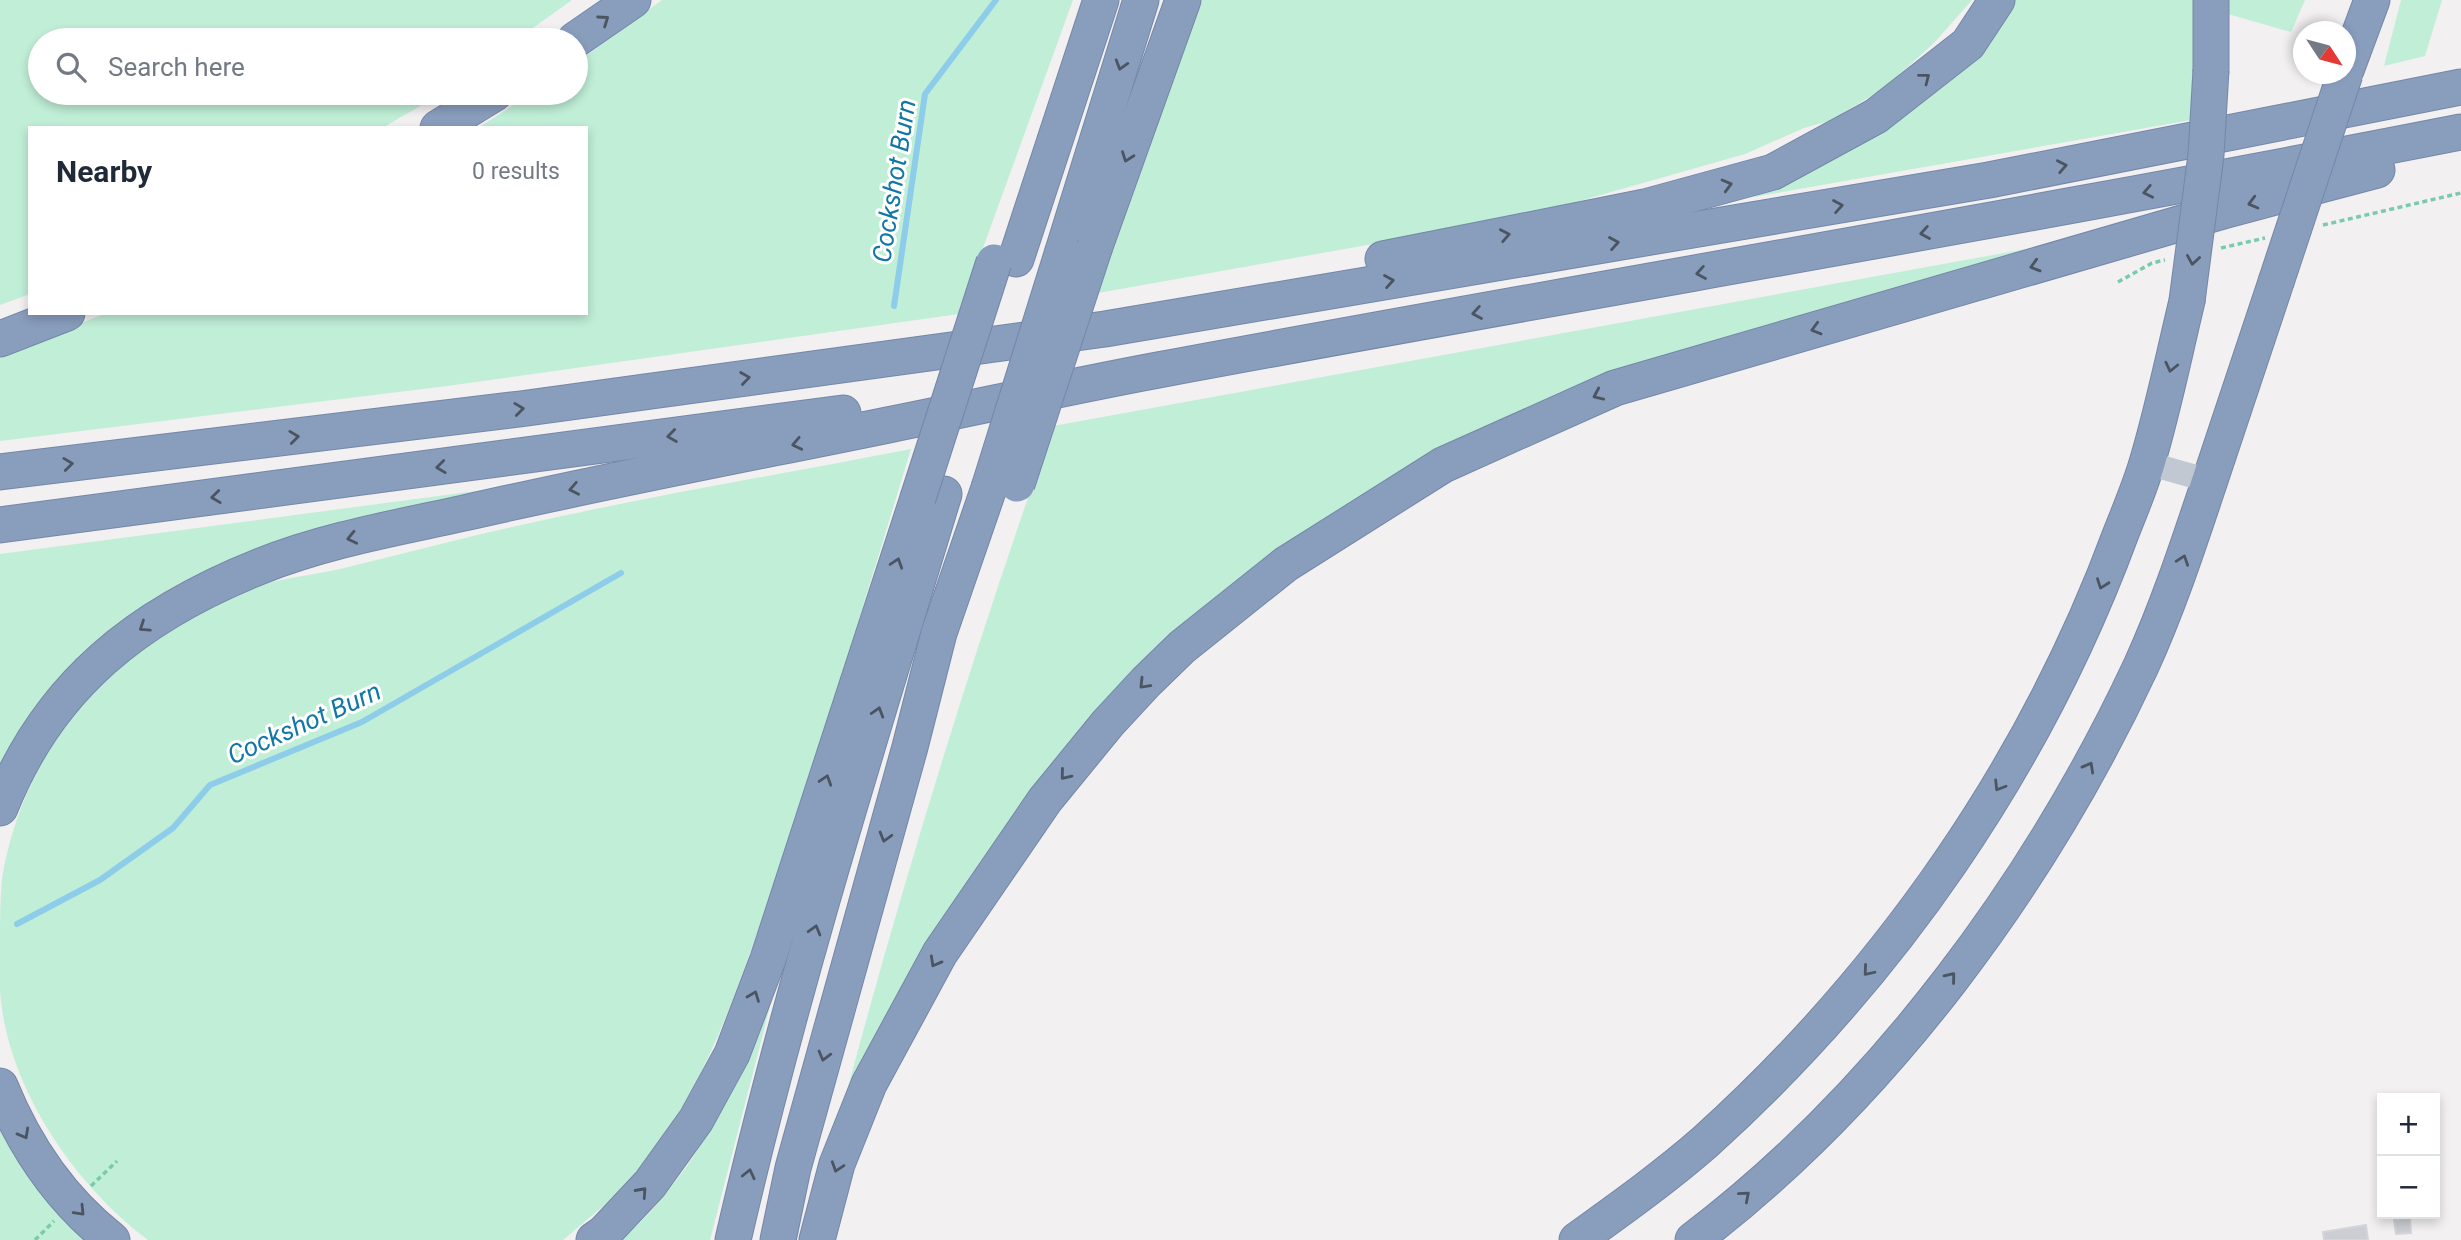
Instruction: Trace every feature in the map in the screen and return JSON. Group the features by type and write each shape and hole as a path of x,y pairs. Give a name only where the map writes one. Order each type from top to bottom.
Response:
{"highway":[{"path":"588,31 633,0"},
{"path":"594,1240 604,1233 650,1184 689,1131 732,1054 768,960 931,496 1005,261 1068,97 1101,0"},
{"path":"778,1240 793,1168 910,747 1003,486 1079,249 1141,0"},
{"path":"1079,249 1183,0"},
{"path":"1105,329 1317,271 1644,207 1773,172 1876,116 1968,44 1997,0"},
{"path":"1577,1240 1620,1210 1704,1142 1817,1031 1887,949 1948,866 2035,725 2096,602 2147,463 2187,301 2206,155 2211,70 2211,0"},
{"path":"2356,41 2372,0"},
{"path":"1693,1240 1780,1166 1832,1117 1883,1062 1977,945 2091,766 2136,676 2179,575 2341,84"},
{"path":"0,472 533,407 1105,329 1989,180 2461,87"},
{"path":"441,126 475,105"},
{"path":"0,808 14,772 40,729 71,689 106,654 150,623 207,591 260,566 325,544 516,500 1152,371 1994,221 2461,132"},
{"path":"817,1240 837,1164 869,1084 940,953 1045,800 1108,723 1146,682 1182,647 1286,564 1443,465 1615,388 2230,209 2461,147"},
{"path":"0,339 62,315"},
{"path":"0,525 1152,371"},
{"path":"733,1240 756,1140 853,796 931,496"},
{"path":"0,1086 24,1134 52,1180 78,1210 112,1240"}],"lane":[{"path":"2147,463 2210,481"}],"path":[{"path":"88,1190 117,1161"},
{"path":"35,1240 58,1217"}],"green space":[{"path":"0,0 572,0 533,28 28,28 28,105 422,105 385,126 28,126 28,295 0,305"},
{"path":"662,0 1073,0 959,314 447,386 0,441 0,354 102,315 588,315 588,126 481,126 513,105 588,105 588,54"},
{"path":"1198,0 1972,0 1934,43 1883,89 1829,121 1804,128 1745,154 1562,206 1440,232 1098,293"},
{"path":"2012,0 2201,0 2197,119 1754,197 1783,182"},
{"path":"2226,0 2305,0 2296,21 2293,21 2291,32 2228,14"},
{"path":"2401,0 2442,0 2425,56 2384,66"},
{"path":"2114,233 1545,406 1113,703 832,1147 935,784 1053,426"},
{"path":"911,449 796,816 725,1020 691,1092 670,1127 638,1172 607,1202 563,1240 148,1240 94,1191 48,1130 15,1062 5,1026 0,990 1,895 10,842 36,775 74,713 124,660 153,637 245,589 340,569 506,528 679,492"},
{"path":"537,483 247,554 183,581 153,599 99,641 0,777 0,554"},
{"path":"775,987 710,1240 622,1240 667,1192 704,1139"},
{"path":"0,1110 95,1240 0,1240"}],"building":[{"path":"2410,1219 2411,1233 2396,1234 2394,1220"},
{"path":"2366,1225 2368,1240 2324,1240 2323,1232"}],"waterway":[{"name":"Cockshot Burn","path":"894,306 925,94 996,0"},
{"name":"Cockshot Burn","path":"17,924 100,880 173,828 210,785 362,722 621,573"}]}
